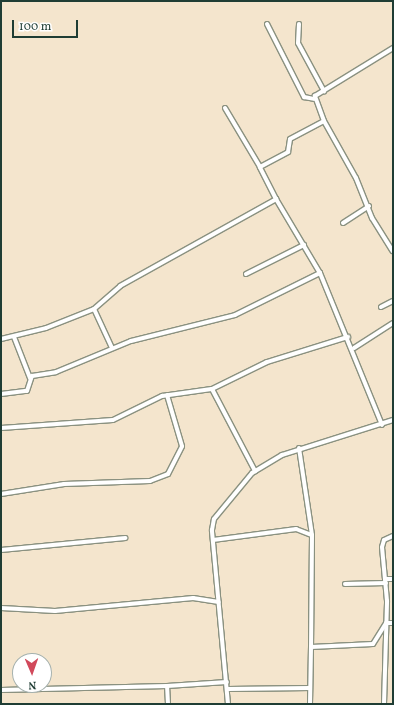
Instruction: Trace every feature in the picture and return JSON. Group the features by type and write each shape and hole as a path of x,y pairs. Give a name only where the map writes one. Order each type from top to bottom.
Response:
{"street":[{"path":"267,24 304,97 314,99 324,91 393,48"},
{"path":"299,24 298,43 324,91"},
{"path":"314,99 324,121 393,250"},
{"path":"225,108 260,167 276,199 320,273 354,348 382,425"},
{"path":"260,167 288,152 290,139 324,121"},
{"path":"1,339 14,337 69,320 94,309 120,286 276,199"},
{"path":"343,223 369,206"},
{"path":"246,274 304,245"},
{"path":"30,378 56,372 112,348 212,323 256,306 320,273"},
{"path":"381,307 393,301"},
{"path":"94,309 112,348"},
{"path":"354,348 393,323"},
{"path":"1,394 27,391 30,378 14,337"},
{"path":"1,428 113,420 168,395 212,389 267,362 348,337"},
{"path":"212,389 255,471"},
{"path":"1,494 64,484 150,481 168,474 182,446 168,395"},
{"path":"228,704 228,689 213,540 214,519 238,486 255,471 299,448 382,425 393,420"},
{"path":"299,448 312,535 310,704"},
{"path":"213,540 296,529 312,535"},
{"path":"384,704 386,581 382,547 384,540 393,536"},
{"path":"1,550 125,538"},
{"path":"345,584 386,581 393,578"},
{"path":"1,608 55,611 194,598 219,602"},
{"path":"311,647 373,644 386,623"},
{"path":"386,623 393,623"},
{"path":"1,690 167,686 227,682"},
{"path":"167,686 168,704"},
{"path":"228,689 310,688"}]}
